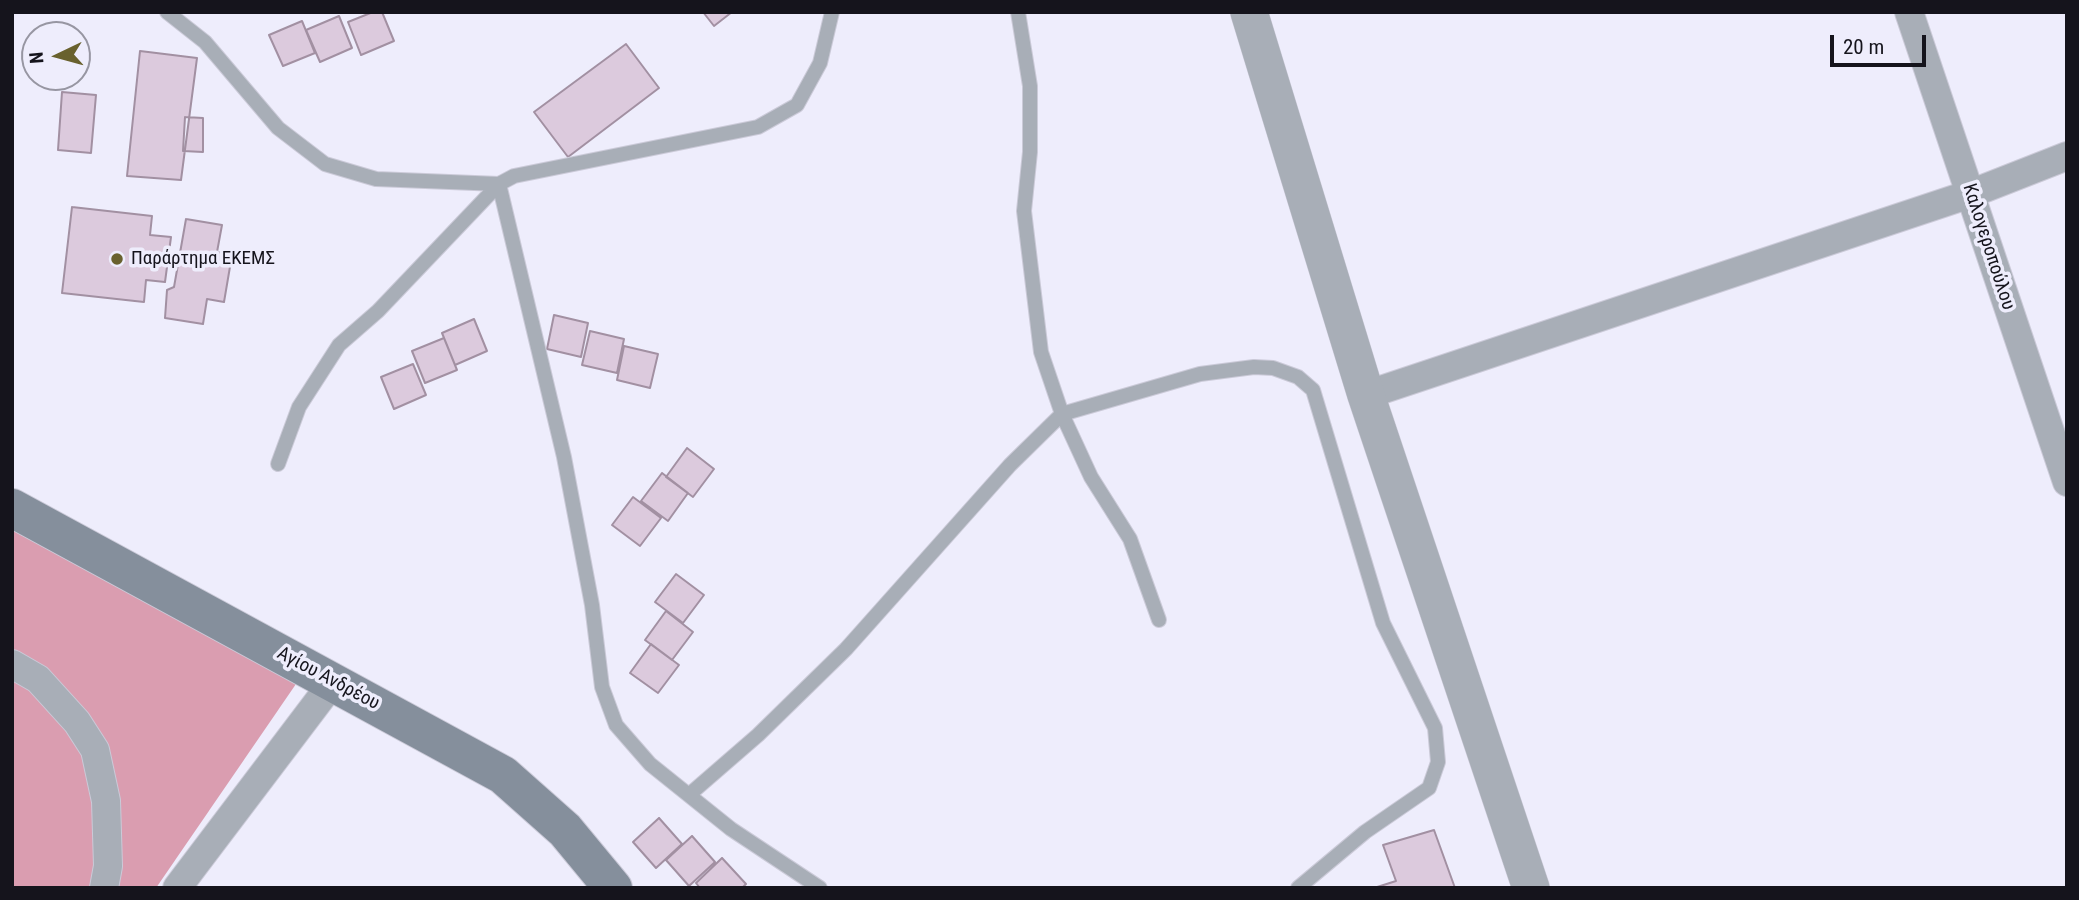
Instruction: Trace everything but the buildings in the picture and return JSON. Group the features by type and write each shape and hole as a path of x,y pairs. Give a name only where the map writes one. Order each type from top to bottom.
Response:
{"main road":[{"name":"Αγίου Ανδρέου","path":"12,508 503,775 565,830 613,888"}],"street":[{"path":"1249,12 1367,395 1531,888"},
{"name":"Καλογεροπούλου","path":"1909,12 2067,482"},
{"path":"1367,395 1970,194 2067,156"},
{"path":"12,664 38,679 77,722 95,750 106,801 108,866 104,888"},
{"path":"177,888 333,682"}],"lane":[{"path":"167,12 205,42 278,128 325,164 376,179 499,184"},
{"path":"278,464 299,407 339,345 378,311 499,184 514,176 758,127 797,105 820,63 832,12"},
{"path":"1017,12 1030,86 1030,152 1024,211 1041,352 1062,414 1091,478 1130,539 1159,620"},
{"path":"499,184 564,457 592,605 602,687 616,725 650,764 731,829 820,888"},
{"path":"690,794 758,735 846,649 1010,465 1062,414 1200,374 1254,367 1273,368 1298,377 1313,390 1383,623 1435,728 1438,762 1429,788 1365,832 1298,888"}],"shaded area":[{"path":"12,530 296,684 156,888 12,888"}],"place":[{"name":"Παράρτημα ΕΚΕΜΣ","path":"117,259"}]}
